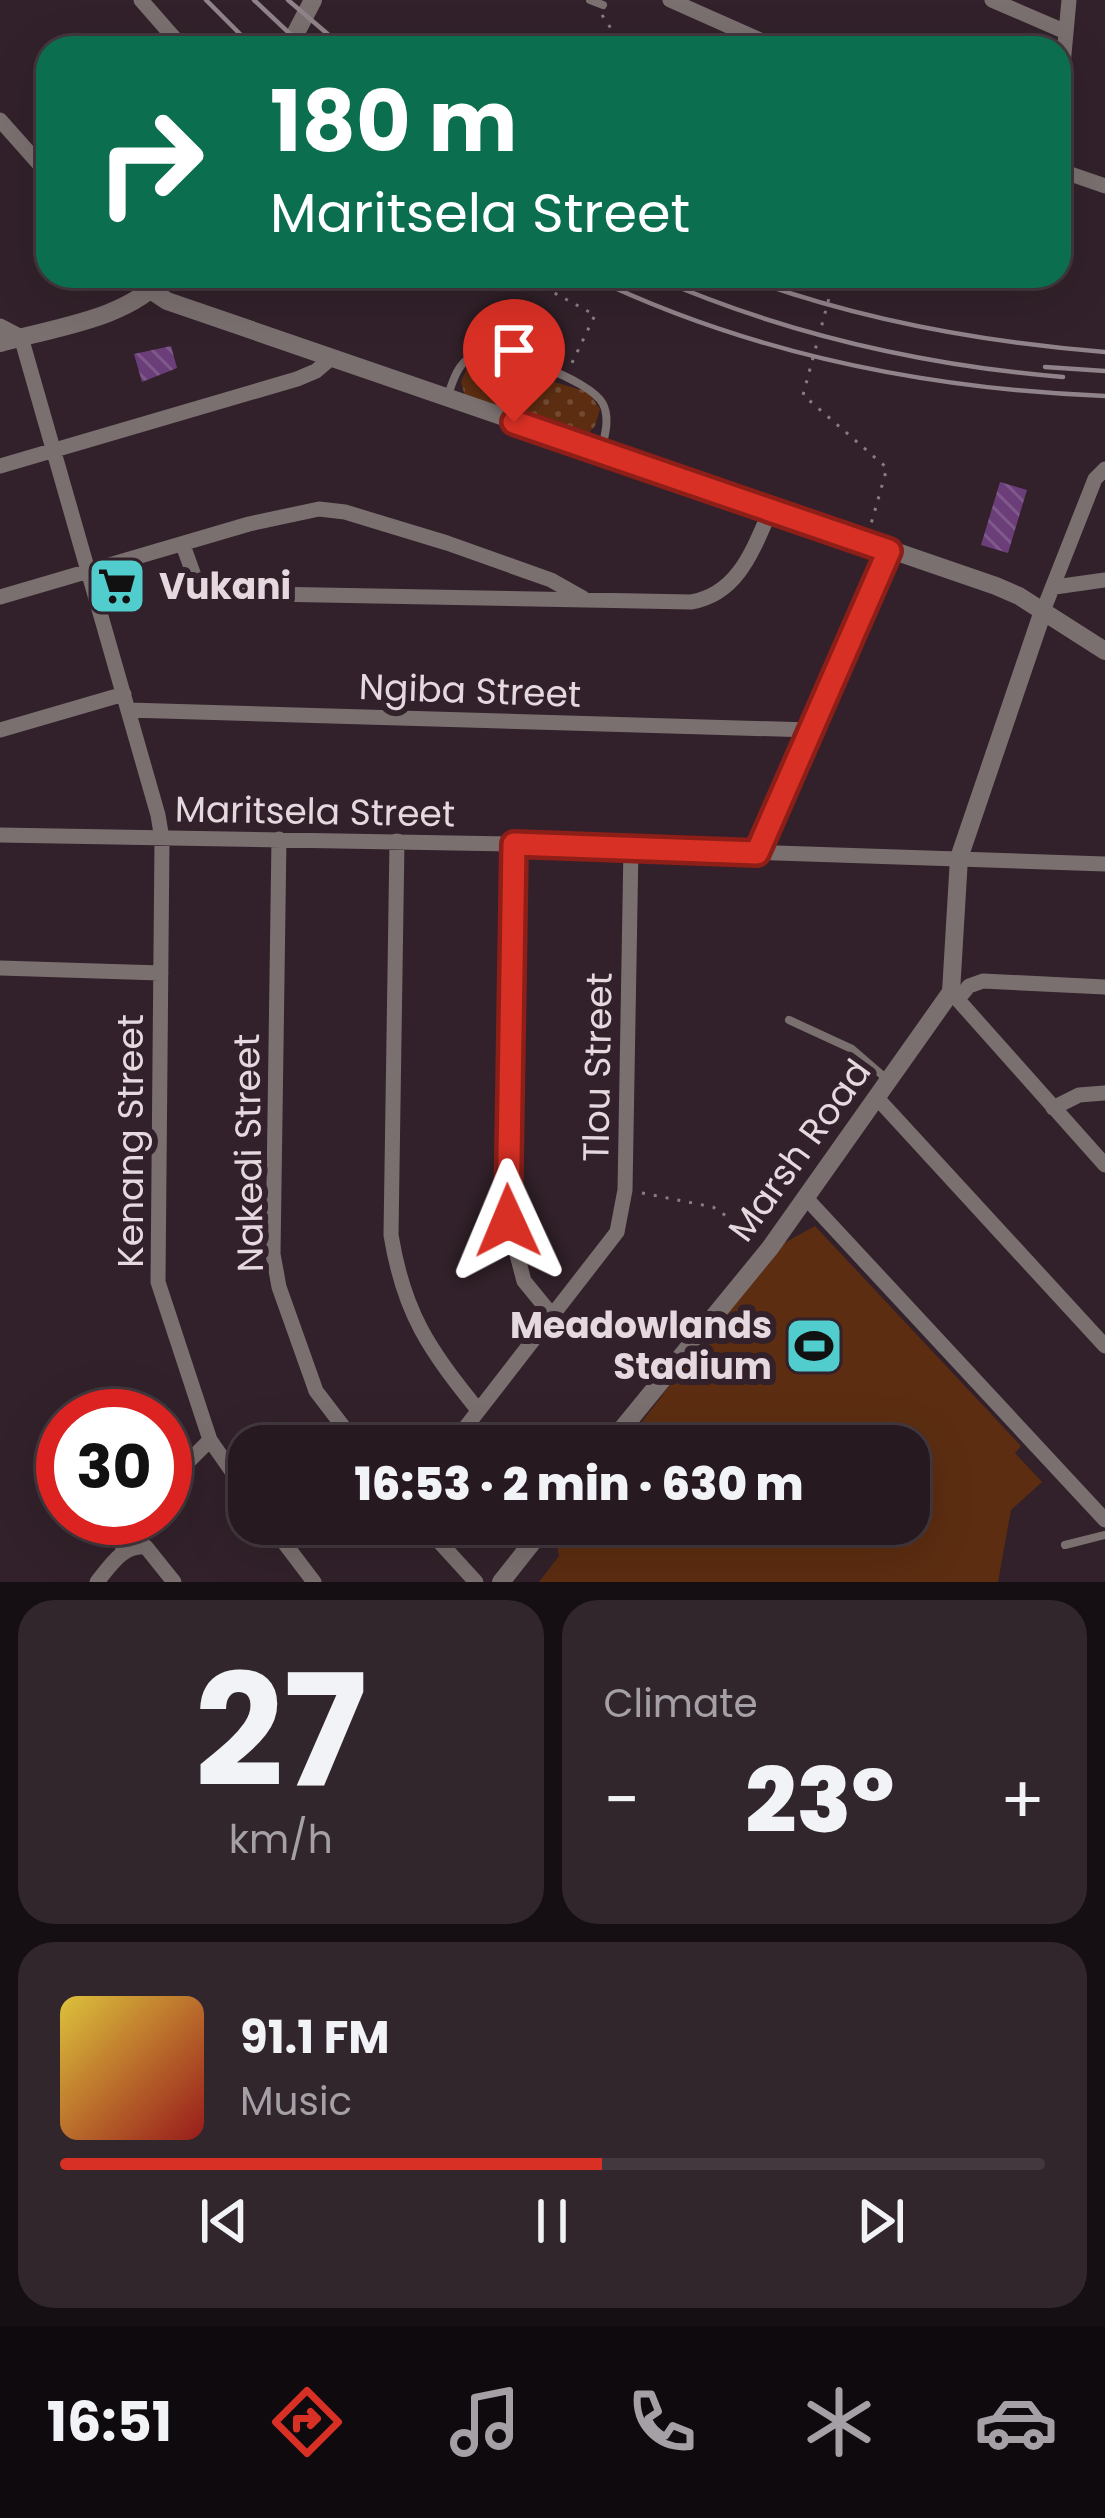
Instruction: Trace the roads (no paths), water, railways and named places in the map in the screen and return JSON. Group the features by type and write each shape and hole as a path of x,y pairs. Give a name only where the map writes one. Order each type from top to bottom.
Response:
{"street":[{"path":"141,0 172,36"},
{"path":"294,36 313,0"},
{"path":"670,0 751,36"},
{"path":"992,0 1066,32"},
{"path":"1066,36 1069,0"},
{"path":"0,120 36,160"},
{"path":"1071,174 1105,186"},
{"path":"0,343 120,308 144,288"},
{"path":"157,288 167,301 330,359 996,586 1105,651"},
{"path":"0,326 21,337"},
{"name":"Kenang Street","path":"21,337 162,838 158,1282 210,1440 228,1466"},
{"path":"0,466 304,377 330,359"},
{"path":"1105,469 1097,475 1043,611 958,858 954,996 1105,1165"},
{"path":"0,597 311,509 338,510 535,574 586,599"},
{"path":"183,545 197,584 212,593 676,603 710,597 738,575 770,511"},
{"path":"757,853 889,551"},
{"path":"1054,587 1105,580"},
{"name":"Ngiba Street","path":"0,730 126,702 810,730"},
{"name":"Maritsela Street","path":"0,835 631,847 1105,864"},
{"name":"Nakedi Street","path":"279,839 272,1254 316,1390 342,1425"},
{"path":"397,841 392,1234 399,1273 423,1339 478,1410"},
{"path":"514,844 508,1221 524,1281 551,1314"},
{"name":"Tlou Street","path":"467,1425 617,1232 625,1190 631,847"},
{"path":"0,968 161,973"},
{"path":"954,996 983,981 1105,987"},
{"name":"Marsh Road","path":"625,1425 770,1248 954,996"},
{"path":"1053,1108 1079,1095 1105,1093"},
{"path":"878,1099 1105,1346"},
{"path":"806,1198 1105,1520"},
{"path":"192,1458 210,1440"},
{"path":"97,1582 125,1545"},
{"path":"286,1545 314,1582"},
{"path":"442,1545 476,1582"},
{"path":"502,1582 531,1545"},
{"path":"120,1555 133,1546 146,1546 174,1582"}],"lane":[{"path":"590,0 603,5"},
{"path":"447,398 461,365 475,356 501,356 566,376 602,401 606,428 600,452"},
{"path":"789,1020 852,1049 890,1082"},
{"path":"1066,1545 1105,1535"}],"railway":[{"path":"206,0 242,36"},
{"path":"254,0 292,36"},
{"path":"288,0 330,36"},
{"path":"616,288 713,327 841,363 972,385 1105,396"},
{"path":"681,288 853,343 957,364 1063,377"},
{"path":"775,288 920,327 1105,352"},
{"path":"1045,367 1105,371"}],"place":[{"name":"Vukani","path":"117,586"},
{"name":"Meadowlands Stadium","path":"814,1346"}]}
